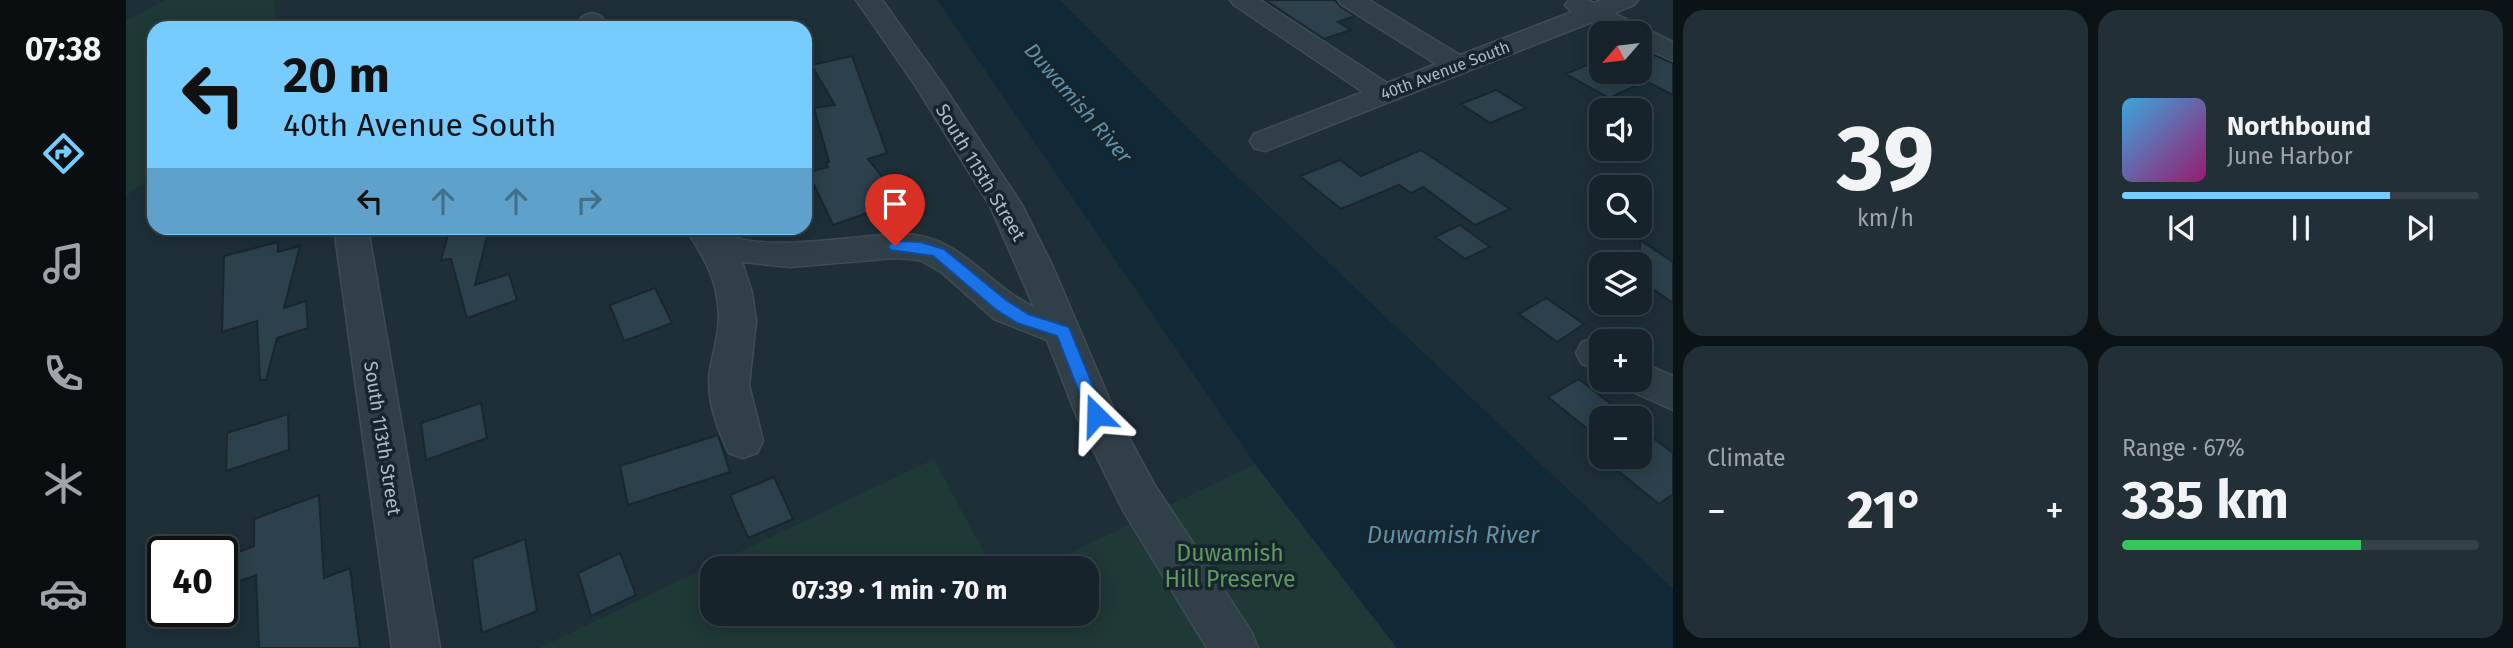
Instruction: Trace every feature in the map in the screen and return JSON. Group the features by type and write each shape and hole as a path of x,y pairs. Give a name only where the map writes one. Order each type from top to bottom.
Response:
{"street":[{"name":"South 115th Street","path":"869,0 929,85 1006,205 1063,331 1096,415 1139,498 1234,648"},
{"path":"1243,0 1384,94"},
{"path":"1351,0 1457,65"},
{"path":"1568,0 1609,21"},
{"name":"40th Avenue South","path":"1265,141 1625,0"},
{"path":"1652,42 1673,53"},
{"name":"South 113th Street","path":"352,235 416,648"},
{"path":"708,235 729,273 736,301 737,335 729,375 730,403 743,441"},
{"path":"709,235 749,254 784,255 895,246 920,247 939,253 982,291 1023,318 1063,331"},
{"path":"1652,384 1673,394"}],"green space":[{"path":"165,0 274,0 276,21 147,21 147,182 126,195 126,21"},
{"name":"Duwamish Hill Preserve","path":"934,459 986,556 731,556"},
{"name":"Duwamish Hill Preserve","path":"1255,464 1397,648 539,648 700,571 700,626 1099,626 1099,556 1064,556"}],"water":[{"name":"Duwamish River","path":"937,0 1060,0 1216,156 1673,589 1673,648 1397,648 1255,464"}],"building":[{"path":"1265,0 1335,0 1355,16 1338,22 1351,30 1324,39"},
{"path":"1652,54 1673,63 1673,95 1652,84"},
{"path":"852,56 887,153 868,159 911,213 884,222 876,210 833,225 812,180 812,171 828,167 826,163 829,162 814,108 835,105 812,65"},
{"path":"1589,64 1589,84 1639,84 1609,98 1566,74"},
{"path":"1496,90 1526,108 1490,123 1461,104"},
{"path":"1421,150 1510,209 1475,225 1423,187 1411,193 1399,185 1341,209 1300,176 1340,160 1361,176"},
{"path":"1460,225 1490,247 1465,259 1435,237"},
{"path":"448,235 487,235 475,285 509,274 517,300 467,318 451,259 441,260"},
{"path":"1640,240 1673,262 1673,303 1652,288 1652,252 1640,252"},
{"path":"278,242 278,252 300,246 284,308 306,301 308,328 277,338 266,380 260,380 257,321 222,332 224,256"},
{"path":"655,288 672,323 624,341 610,305"},
{"path":"1546,298 1584,324 1557,342 1519,314"},
{"path":"1579,379 1589,387 1589,392 1596,392 1614,406 1589,406 1589,430 1548,397"},
{"path":"481,403 487,438 426,460 421,423"},
{"path":"288,414 289,450 226,471 227,433"},
{"path":"718,435 730,472 628,505 620,466"},
{"path":"1652,437 1673,453 1673,494 1659,504 1617,470 1652,469"},
{"path":"774,477 793,519 748,538 730,495"},
{"path":"319,495 324,578 350,568 360,648 259,648 256,575 238,582 238,552 254,546 254,519"},
{"path":"525,539 537,611 482,633 472,559"},
{"path":"620,553 636,595 591,616 578,573"}],"route":[{"path":"895,246 920,247 939,253 1000,304 1023,318 1063,331 1096,415"}]}
